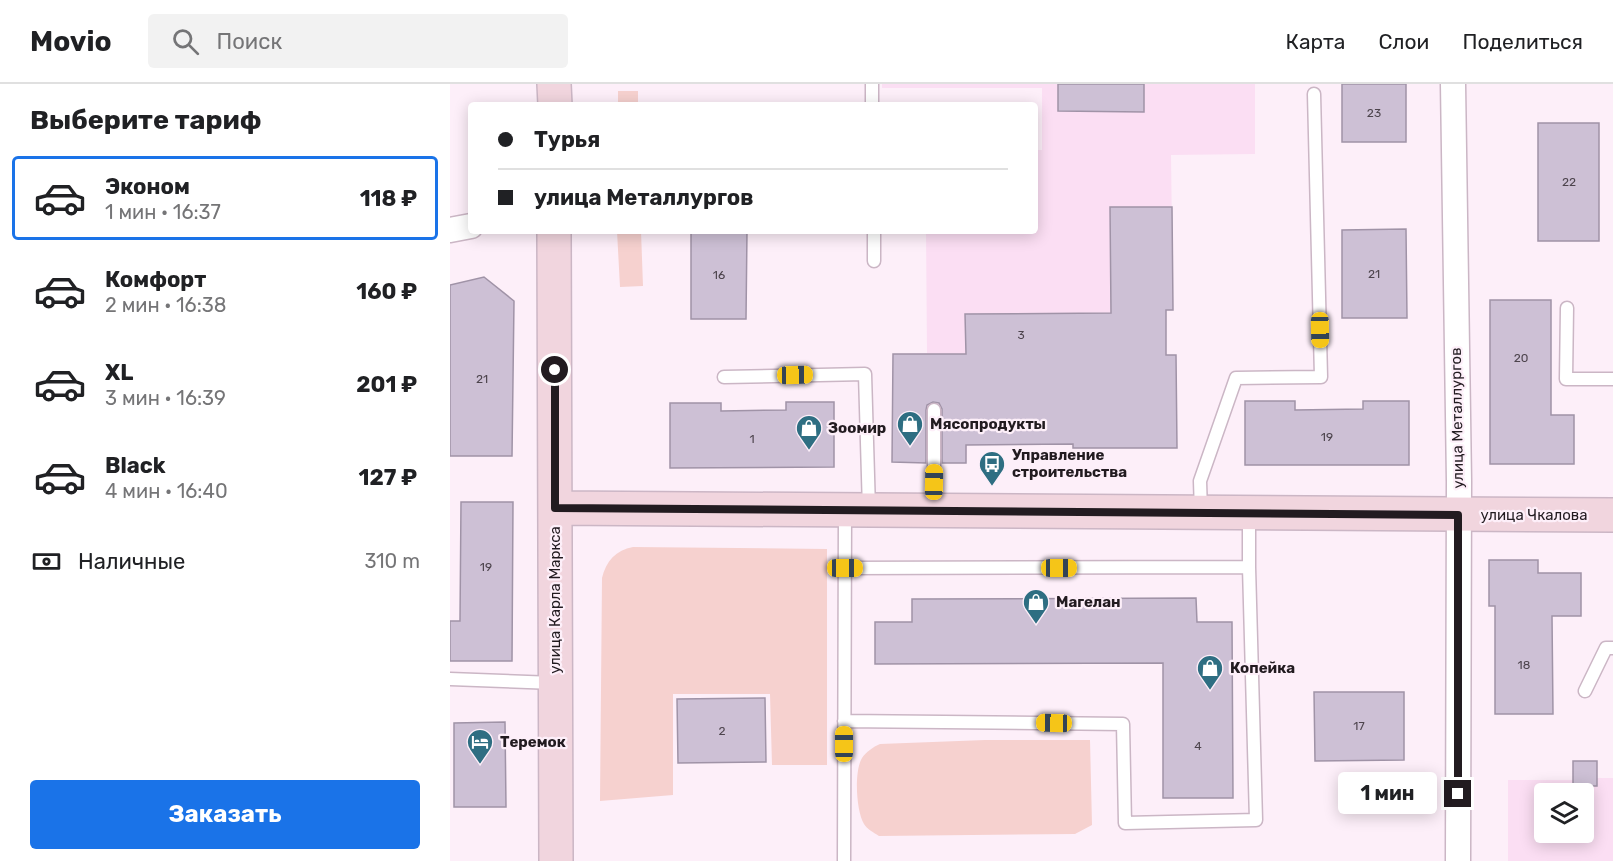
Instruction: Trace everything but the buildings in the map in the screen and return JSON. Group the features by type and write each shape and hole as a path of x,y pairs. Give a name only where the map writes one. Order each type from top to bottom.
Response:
{"main road":[{"path":"554,84 555,102"},
{"name":"улица Карла Маркса","path":"554,234 555,861"},
{"name":"улица Чкалова","path":"555,508 1613,515"}],"street":[{"name":"улица Металлургов","path":"1453,84 1458,515 1458,861"},
{"path":"450,230 468,227"}],"lane":[{"path":"872,84 872,102"},
{"path":"1201,513 1200,481 1236,378 1321,377 1314,94"},
{"path":"874,234 874,261"},
{"path":"1567,308 1566,379 1613,379"},
{"path":"724,377 865,374 857,511 845,568 844,861"},
{"path":"934,410 934,511"},
{"path":"844,721 1123,724 1125,823 1256,820 1249,514"},
{"path":"845,568 1249,567"},
{"path":"1585,691 1606,648 1613,648"},
{"path":"450,679 555,683"}],"shaded area":[{"path":"882,84 1255,84 1255,154 1171,155 1173,310 1166,310 1166,355 1176,355 1177,448 1073,448 1072,444 967,445 966,463 942,463 941,451 926,451 926,463 892,462 893,354 927,353 926,234 1038,234 1038,150 1042,150 1042,88 882,88"},
{"path":"618,91 638,91 638,102 618,102"},
{"path":"617,234 641,234 643,286 620,287"},
{"path":"633,547 827,549 827,765 772,765 770,694 673,694 673,795 600,801 602,578 606,566 613,557"},
{"path":"985,740 1090,740 1092,825 1075,834 879,836 865,826 859,810 857,781 859,764 870,750 880,744"},
{"path":"1597,778 1613,778 1613,861 1508,861 1508,780 1573,780 1573,783 1534,783 1534,843 1594,843 1594,786 1597,786"}],"place":[{"name":"Мясопродукты","path":"910,447"},
{"name":"Зоомир","path":"809,451"},
{"name":"Управление строительства","path":"992,487"},
{"name":"Магелан","path":"1036,625"},
{"name":"Копейка","path":"1210,691"},
{"name":"Теремок","path":"480,765"}],"route":[{"path":"555,370 555,508 1458,515 1458,794"}]}
